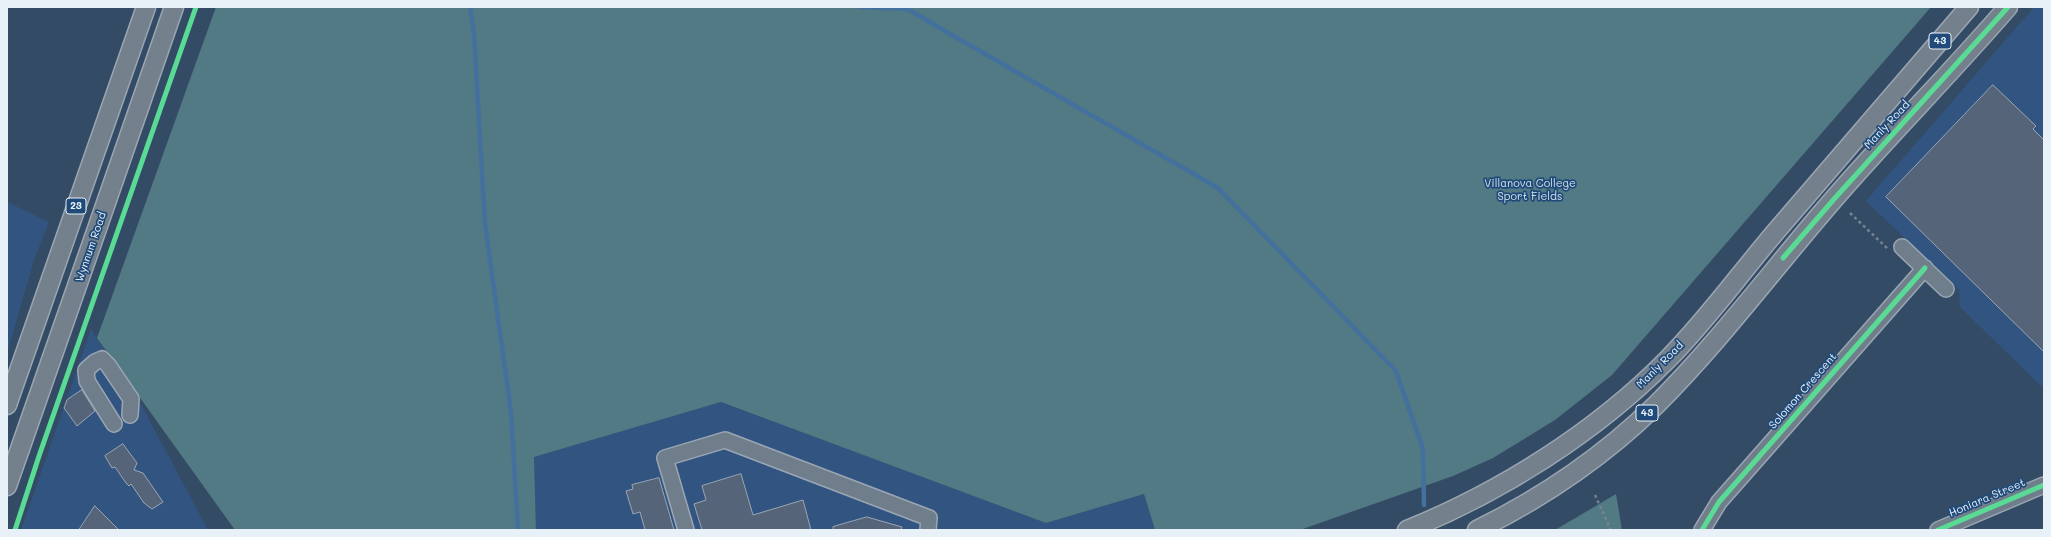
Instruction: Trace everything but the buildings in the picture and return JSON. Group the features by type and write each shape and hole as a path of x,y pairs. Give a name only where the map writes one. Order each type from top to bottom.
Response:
{"main road":[{"name":"23","path":"7,405 146,7"},
{"name":"Wynnum Road","path":"7,486 94,240 128,135 174,7"},
{"name":"Manly Road","path":"1407,530 1462,504 1540,461 1610,412 1641,384 1690,335 1969,7"},
{"name":"Manly Road","path":"1477,530 1530,502 1567,478 1618,438 1654,406 1690,369 1835,198 2008,7"}],"street":[{"path":"1895,248 1925,268 1946,289"},
{"name":"Solomon Crescent","path":"1702,530 1719,502 1925,268"},
{"path":"114,424 87,381 86,370 95,362 102,360 108,365 131,399 130,415"},
{"path":"686,530 665,458 725,440 929,518 928,530"},
{"name":"Honiara Street","path":"1938,530 2044,485"}],"path":[{"path":"1850,213 1895,248"},
{"path":"1595,495 1611,530"}],"shaded area":[{"path":"2034,7 2044,7 2044,389 1960,307 1959,290 1866,201"},
{"path":"7,202 49,222 34,260 7,354"},
{"path":"91,329 143,408 208,530 21,530"},
{"path":"721,402 1046,523 1144,494 1155,530 536,530 534,457"}],"green space":[{"name":"Villanova College Sport Fields","path":"216,7 1931,7 1612,375 1555,420 1493,458 1453,476 1300,530 1155,530 1144,494 1046,523 721,402 534,457 536,530 235,530 97,338"},
{"path":"1616,494 1622,530 1555,530"}],"waterway":[{"path":"470,7 474,35 485,224 511,412 518,530"},
{"path":"860,7 907,9 1218,188 1396,371 1423,449 1424,505"}],"cycle path":[{"path":"15,530 39,456 196,7"},
{"path":"1783,258 1835,198 2008,7"},
{"path":"1702,530 1719,502 1925,268"},
{"path":"1938,530 2044,485"}]}
